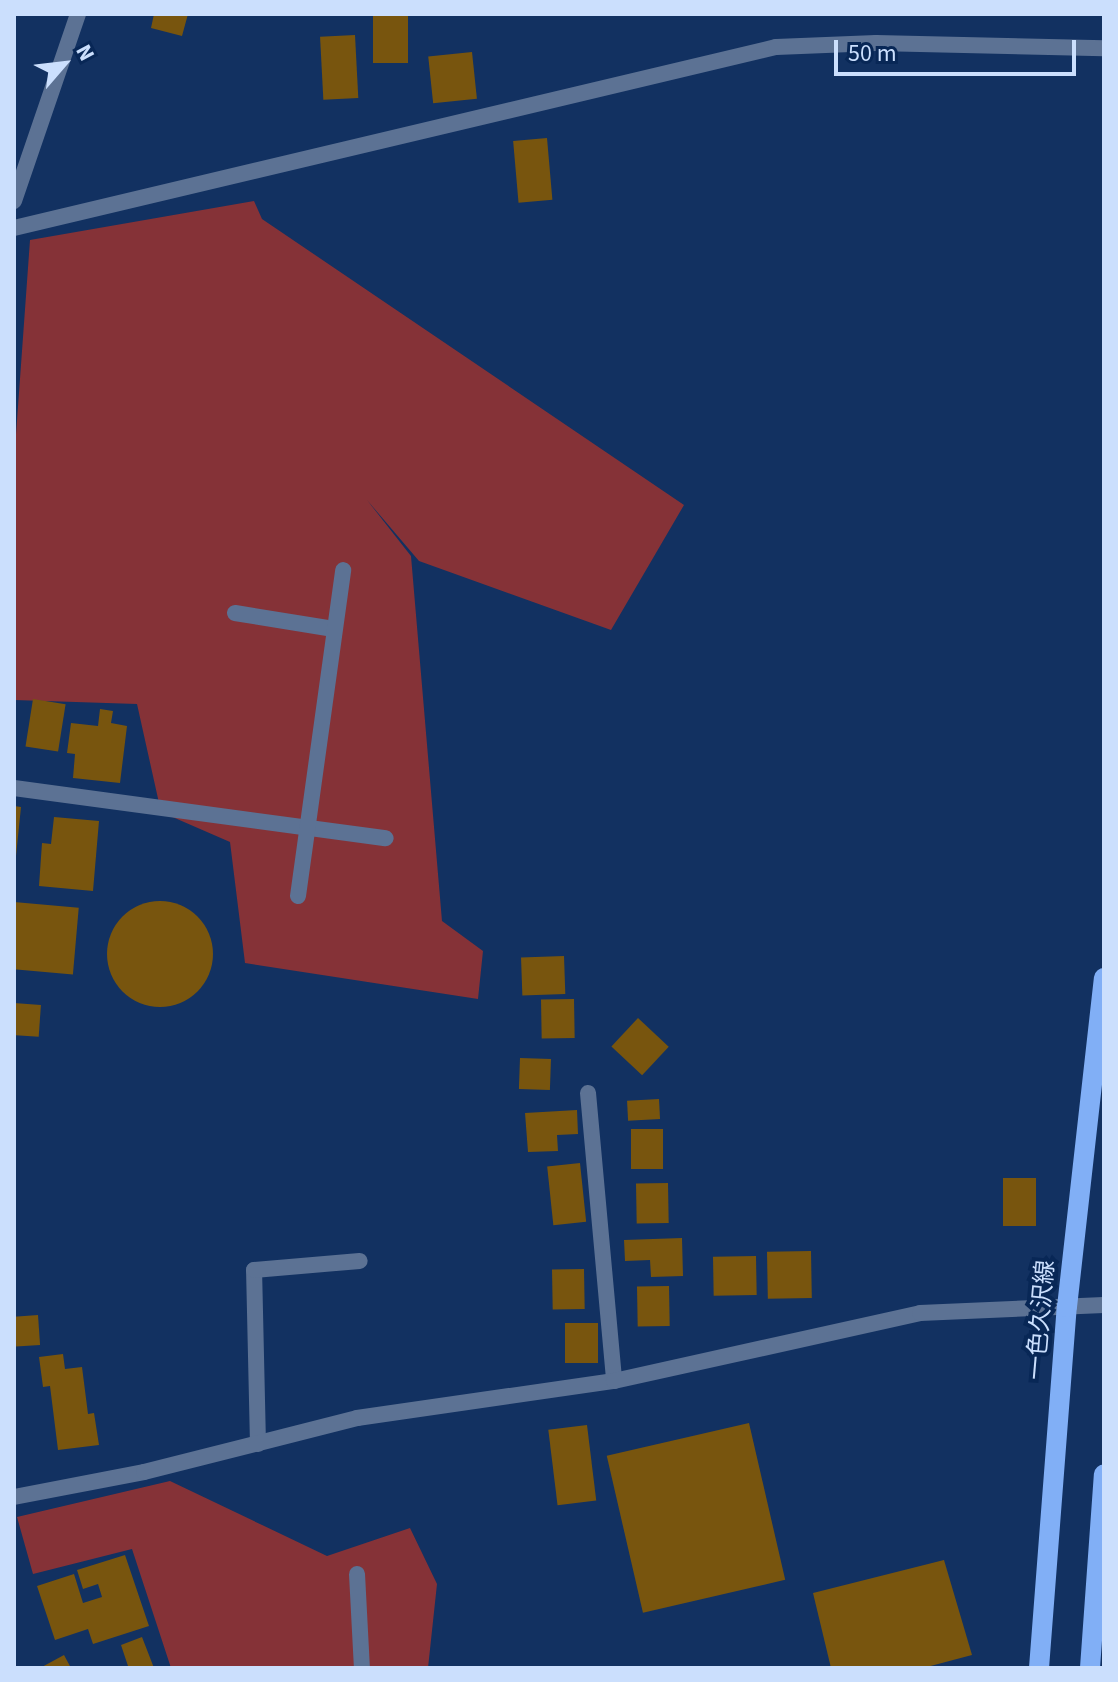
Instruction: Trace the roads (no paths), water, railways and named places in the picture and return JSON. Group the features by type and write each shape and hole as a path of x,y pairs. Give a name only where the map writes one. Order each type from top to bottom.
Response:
{"main road":[{"name":"一色久沢線","path":"1039,1668 1067,1307 1104,978"},
{"path":"1090,1668 1104,1475"}],"street":[{"path":"14,201 78,14"},
{"path":"14,228 776,47 876,43 1104,48"},
{"path":"298,896 305,827 343,570"},
{"path":"235,613 334,629"},
{"path":"14,788 386,838"},
{"path":"588,1093 614,1381"},
{"path":"258,1444 254,1270 360,1261"},
{"path":"14,1497 144,1472 357,1418 614,1381 920,1313 1104,1305"},
{"path":"357,1574 362,1668"}]}
